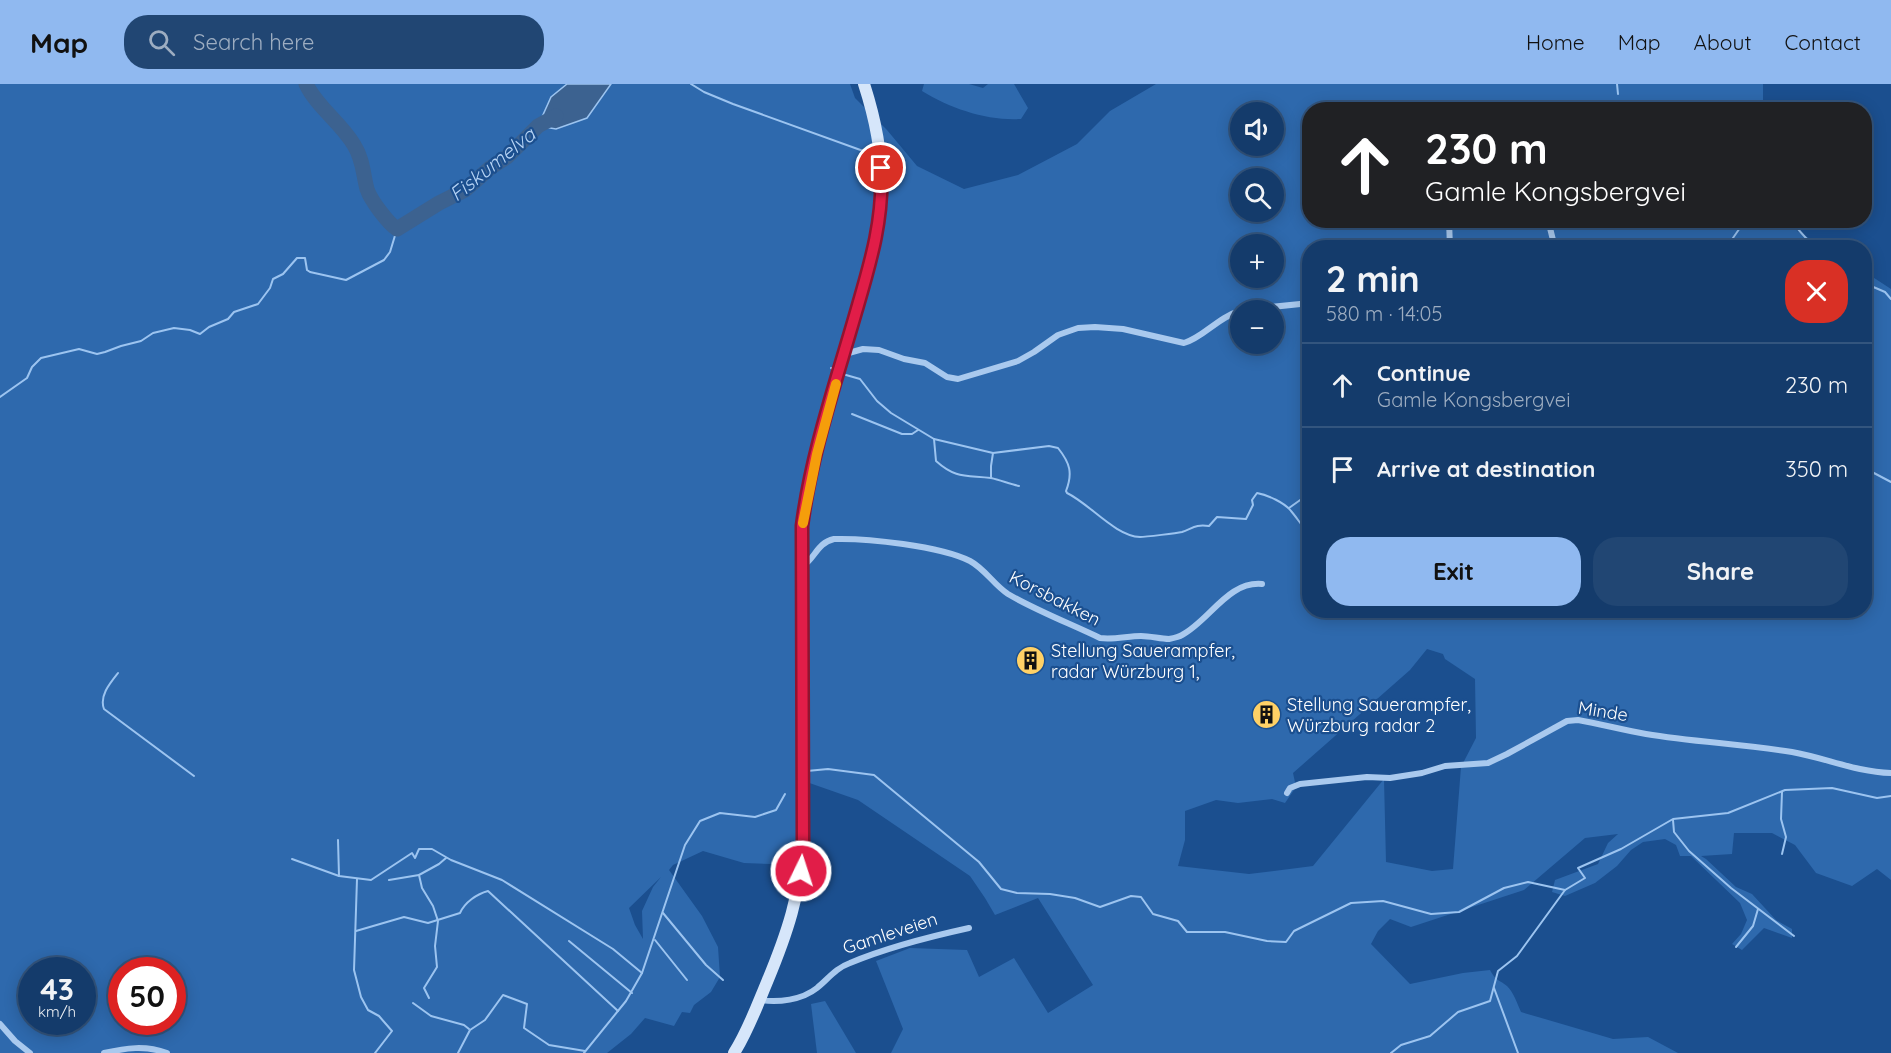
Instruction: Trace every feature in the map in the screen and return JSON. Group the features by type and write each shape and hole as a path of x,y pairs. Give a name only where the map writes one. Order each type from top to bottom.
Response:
{"main road":[{"path":"734,1053 760,1000 792,916 802,867 802,526 817,454 874,251 881,200 879,147 864,84"}],"street":[{"path":"1284,306 1302,304"},
{"path":"845,354 863,349 875,349 904,359 925,363 947,377 958,379 1018,361 1058,334 1072,329 1095,327 1123,329 1184,343 1193,340 1215,323 1230,316"},
{"name":"Korsbakken","path":"803,567 818,547 834,539 890,542 940,552 971,561 1011,596 1100,638 1107,639 1130,636 1169,639 1178,637 1194,627 1238,589 1250,584 1262,584"},
{"name":"Minde","path":"1287,794 1290,788 1300,784 1367,777 1390,778 1422,773 1445,766 1488,763 1568,721 1578,720 1643,734 1752,745 1796,753 1847,768 1891,773"},
{"name":"Gamleveien","path":"760,1000 779,1001 804,995 817,988 846,964 907,942 969,928"},
{"path":"0,1024 30,1053"},
{"path":"104,1053 132,1047 166,1053"}],"shaded area":[{"path":"0,84 567,84 551,97 539,126 556,129 587,118 611,84 850,84 855,98 887,130 917,166 964,189 1018,175 1077,144 1110,111 1156,84 1763,84 1763,102 1302,102 1302,228 1796,228 1797,231 1812,240 1302,240 1302,618 1872,618 1872,277 1891,289 1891,880 1877,869 1852,886 1816,873 1795,845 1772,833 1734,833 1732,854 1701,856 1736,887 1752,894 1776,920 1792,929 1792,938 1764,928 1742,950 1732,944 1741,934 1747,920 1740,903 1691,856 1680,856 1676,845 1665,839 1643,842 1595,883 1565,896 1552,892 1555,880 1598,864 1608,843 1618,834 1585,838 1524,890 1411,927 1390,919 1378,931 1371,944 1410,984 1490,970 1507,986 1521,1012 1613,1039 1648,1037 1678,1053 891,1053 903,1029 876,961 910,948 967,950 979,977 1014,958 1048,1013 1093,985 1038,898 995,915 970,876 858,800 798,779 795,871 771,864 744,863 703,851 673,865 669,870 702,916 718,947 720,977 711,992 694,1005 690,1013 682,1012 674,1026 645,1018 631,1034 607,1053 0,1053","holes":["1427,649 1443,654 1445,659 1475,679 1476,738 1461,767 1453,869 1432,871 1386,862 1384,779 1313,866 1249,874 1178,866 1185,840 1185,811 1216,800 1238,803 1272,799 1285,803 1296,787 1293,773 1410,670","661,877 653,887 642,911 643,939 629,908"]},
{"path":"567,84 611,84 587,118 556,129 538,126 551,97"},
{"path":"924,84 969,84 983,88 988,84 1014,84 1028,108 1021,119 983,116 933,97 922,91"},
{"path":"825,1001 856,1053 817,1053 811,1004"}],"waterway":[{"name":"Fiskumelva","path":"306,84 316,100 343,129 354,145 361,161 369,194 380,211 397,229 465,190 490,168 507,157 538,126 556,116"},
{"path":"691,84 733,104 866,152"},
{"path":"1617,84 1618,94"},
{"path":"1732,240 1740,228"},
{"path":"1797,228 1808,240"},
{"path":"0,397 27,378 32,367 41,358 79,349 97,354 141,341 153,333 174,328 200,334 209,327 228,319 234,312 258,304 270,288 273,279 283,274 297,258 305,258 307,270 310,272 346,280 384,260 390,252 397,229"},
{"path":"1872,286 1885,292 1891,299"},
{"path":"846,375 860,379 877,401 891,413 934,439 993,453 1049,446 1058,448 1069,468 1067,493 1112,526 1131,535 1143,537 1182,532 1198,526 1209,526 1217,517 1246,519 1253,505 1252,500 1257,493 1271,497 1285,505 1302,525"},
{"path":"852,414 902,434 912,434 918,430"},
{"path":"934,439 936,461 950,471 962,475 991,478 1019,486"},
{"path":"991,478 993,453"},
{"path":"1872,472 1891,482"},
{"path":"1289,508 1302,499"},
{"path":"118,673 104,695 104,709 194,776"},
{"path":"807,771 828,769 874,775 979,862 1001,889 1017,893 1050,894 1075,898 1100,907 1131,896 1141,897 1153,914 1178,921 1187,932 1225,932 1267,941 1286,942 1294,931 1351,903 1383,901 1431,914 1459,912 1504,888 1528,882 1565,890 1585,878 1578,868 1621,849 1673,819 1728,813 1785,790 1832,788 1877,798 1891,796"},
{"path":"1782,792 1781,819 1786,837 1782,854"},
{"path":"584,1053 626,1001 642,973 685,845 700,821 720,813 755,817 776,810 785,794"},
{"path":"1673,820 1674,832 1689,851 1731,888 1794,936"},
{"path":"338,840 339,876"},
{"path":"292,859 339,876 371,880 412,853 415,858 419,849 432,849 451,860 502,880 613,949 642,973"},
{"path":"429,998 424,988 437,967 435,946 438,921 433,906 422,888 419,875 446,858"},
{"path":"389,880 419,875"},
{"path":"357,879 354,970 361,997 368,1010 379,1016 392,1031 375,1053"},
{"path":"1391,1053 1401,1045 1430,1036 1458,1012 1490,1001 1498,971 1517,956 1565,890"},
{"path":"356,931 404,917 428,923 460,913 472,899 488,891 618,1011"},
{"path":"1736,947 1753,926 1758,909"},
{"path":"663,913 706,965 723,980"},
{"path":"655,940 687,980"},
{"path":"569,941 632,993"},
{"path":"1494,988 1518,1053"},
{"path":"458,1053 470,1030 485,1020 503,995 527,1004 524,1028 549,1045 585,1051"},
{"path":"413,1003 431,1016 464,1025 469,1029"}],"slow traffic":[{"path":"803,523 817,454 836,384"}],"place":[{"name":"Stellung Sauerampfer, radar Würzburg 1,","path":"1030,660"},
{"name":"Stellung Sauerampfer, Würzburg radar 2","path":"1266,714"}],"route":[{"path":"801,871 803,841 802,526 817,454 874,251 882,194 881,168"}]}
